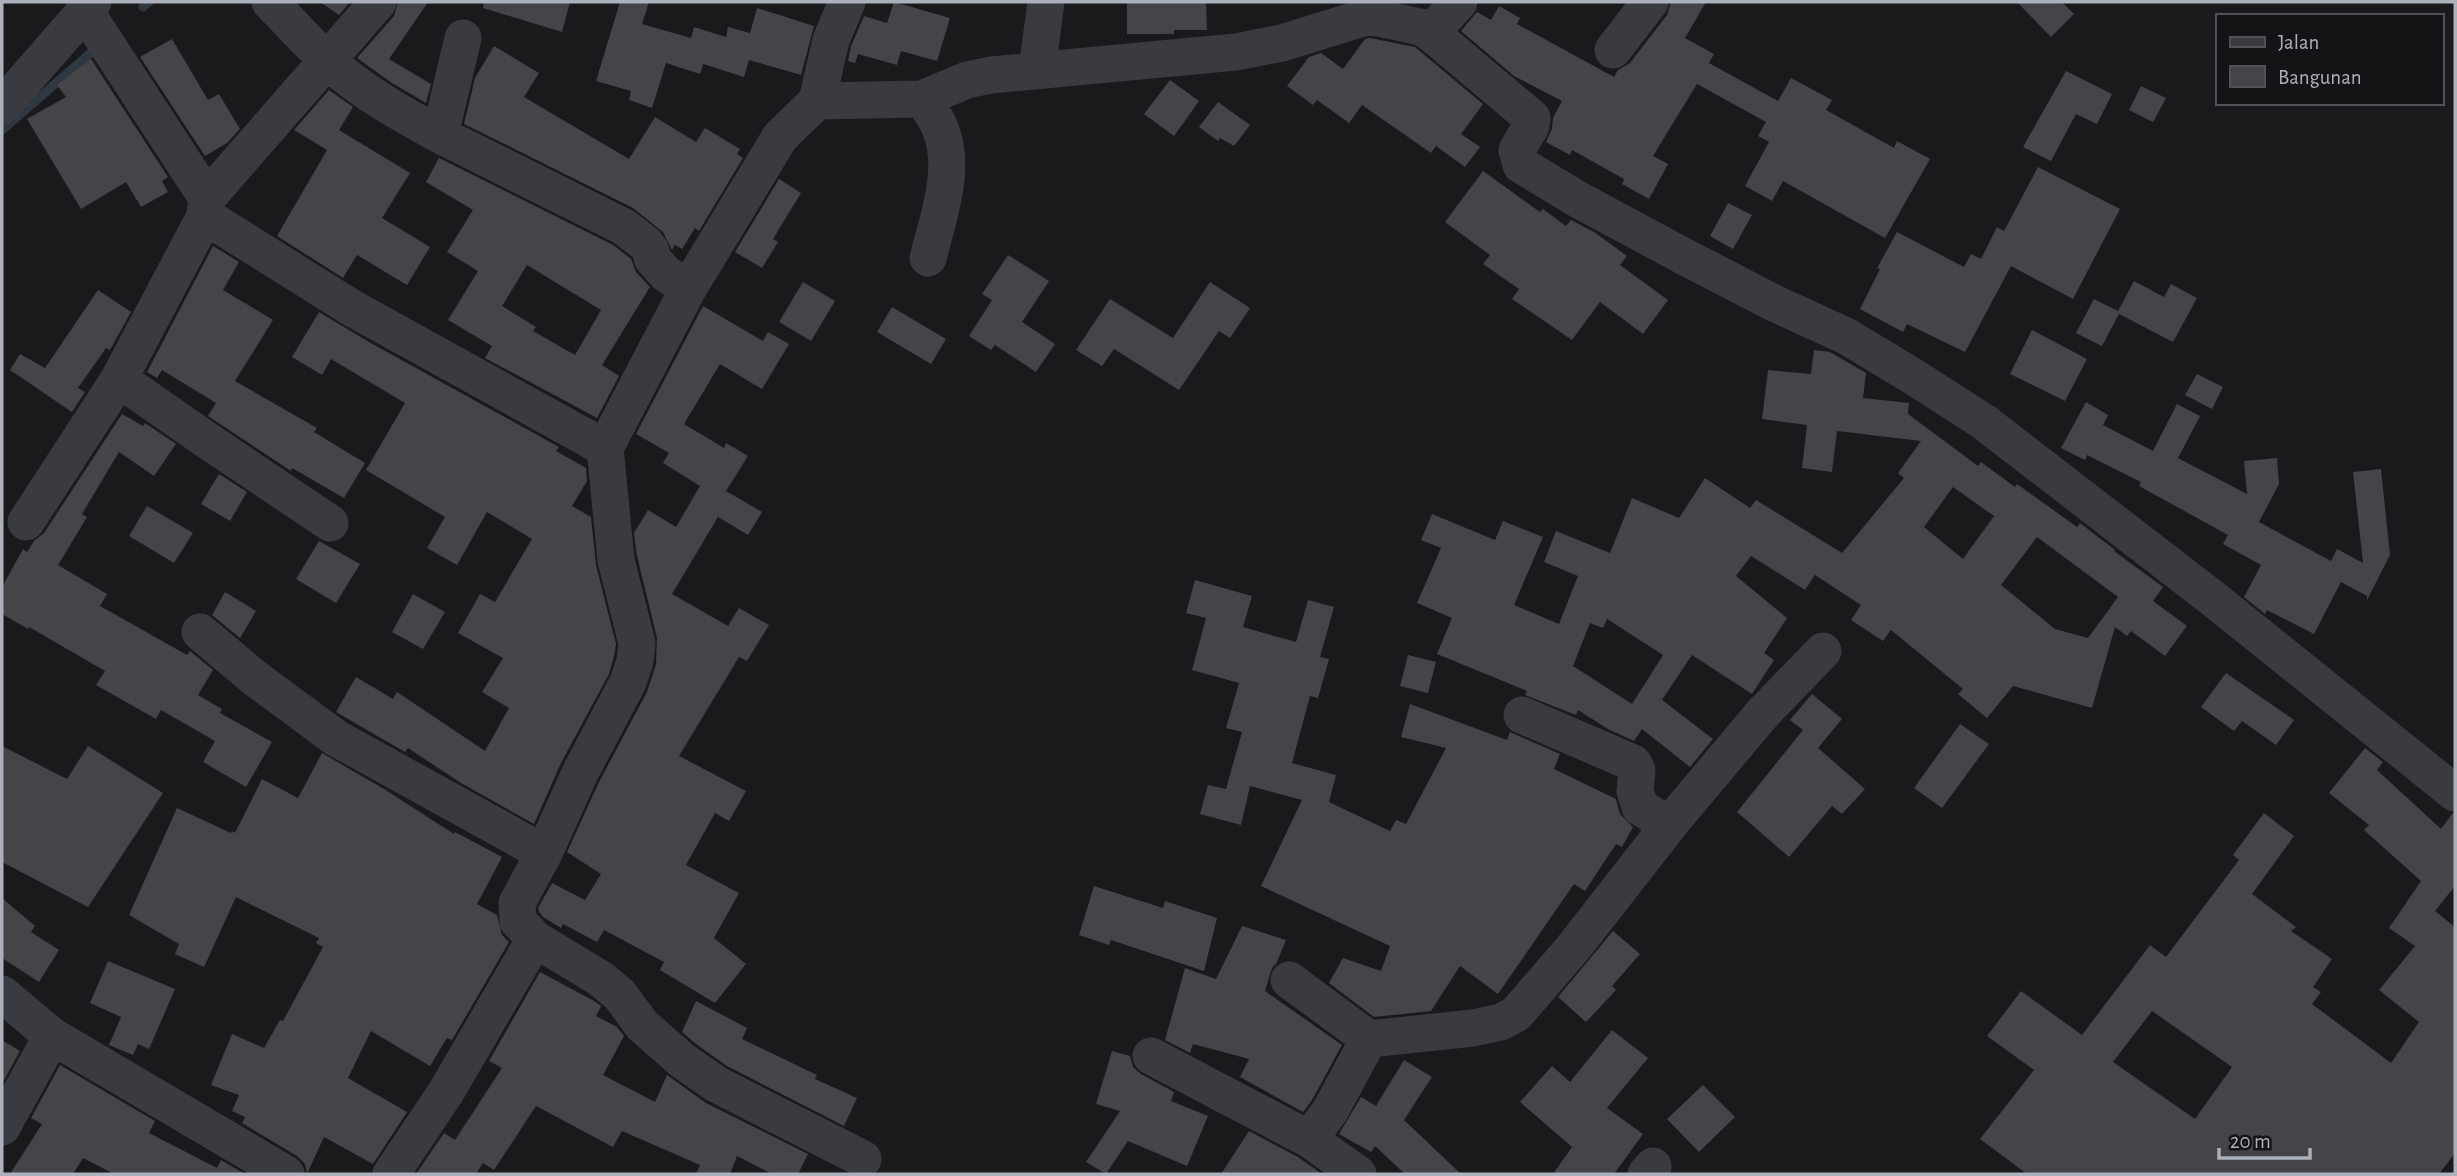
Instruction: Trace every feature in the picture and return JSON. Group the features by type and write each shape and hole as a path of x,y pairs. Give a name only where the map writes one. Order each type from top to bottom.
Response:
{"street":[{"path":"270,2 326,60 380,102 624,227 646,244 658,267 688,289"},
{"path":"26,522 119,379 206,207 326,60 378,2"},
{"path":"847,2 831,40 817,101 780,137 688,289 605,447 615,560 637,643 635,661 628,682 580,773 516,910 518,921 535,939 601,979 620,995 642,1025 683,1061 716,1084 863,1158"},
{"path":"1037,69 1046,2"},
{"path":"1430,33 1459,2"},
{"path":"1614,50 1650,2"},
{"path":"2,106 89,6 206,207 352,308 605,447"},
{"path":"817,101 922,99 967,80 1037,69 1236,52 1282,43 1369,9 1425,28 1532,118 1531,126 1517,150 1521,165 1579,200 1773,303 1846,336 1984,422 2211,597 2455,793"},
{"path":"440,135 463,38"},
{"path":"922,99 940,127 946,164 945,188 928,258"},
{"path":"119,379 330,523"},
{"path":"200,632 256,679 336,738 544,853"},
{"path":"1289,980 1369,1040 1473,1028 1502,1022 1516,1014 1573,948 1669,825 1763,713 1823,651"},
{"path":"1522,715 1633,763 1637,770 1635,791 1640,807 1669,825"},
{"path":"391,1174 446,1092 535,939"},
{"path":"2,994 52,1036 286,1174"},
{"path":"2,1127 52,1036"},
{"path":"1309,1139 1330,1111 1369,1040"},
{"path":"1151,1056 1309,1139 1358,1174"}],"building":[{"path":"320,2 350,2 339,15"},
{"path":"398,2 428,2 389,59 431,84 426,103 357,58 394,16"},
{"path":"484,2 570,2 562,32 483,8"},
{"path":"620,2 649,2 642,24 691,38 694,27 726,37 728,27 750,33 757,8 814,26 801,75 749,60 744,77 703,64 700,74 666,63 652,108 629,100 631,91 596,81"},
{"path":"894,2 950,18 937,61 901,51 897,65 858,54 855,63 848,61 851,46 864,16 887,23"},
{"path":"1127,2 1206,2 1207,30 1174,30 1174,34 1127,34"},
{"path":"1671,2 1706,2 1685,38 1714,54 1709,63 1778,101 1791,78 1832,100 1826,110 1894,148 1897,141 1930,159 1885,238 1783,181 1772,201 1745,186 1769,142 1758,136 1766,122 1697,84 1653,156 1668,164 1649,199 1622,184 1624,179 1572,150 1570,155 1546,142 1552,129 1553,118 1562,101 1514,76 1461,31 1477,12 1491,20 1499,6 1520,18 1517,24 1614,77 1618,70 1630,63 1667,15"},
{"path":"2017,2 2062,2 2074,14 2051,37"},
{"path":"172,39 208,100 219,94 240,129 227,143 205,156 140,57"},
{"path":"1365,39 1415,47 1483,104 1461,134 1480,147 1465,167 1436,146 1431,153 1362,105 1349,123 1317,100 1313,105 1287,86 1309,57 1321,53 1343,69"},
{"path":"494,46 539,73 524,97 629,159 655,117 696,142 705,128 740,149 737,154 743,158 699,231 695,228 682,249 675,245 672,250 663,232 633,208 464,124 475,78"},
{"path":"91,59 168,177 162,181 168,192 141,207 126,182 81,209 27,119 66,97 57,85"},
{"path":"2066,71 2112,94 2097,124 2076,114 2051,161 2023,147"},
{"path":"1170,80 1199,101 1174,136 1144,114"},
{"path":"2141,86 2166,98 2153,122 2129,110"},
{"path":"329,90 353,107 339,130 410,173 382,218 430,247 407,285 357,255 343,278 277,236 327,150 294,130"},
{"path":"1218,102 1250,125 1234,146 1220,138 1218,141 1199,127"},
{"path":"439,158 613,245 631,259 636,272 650,287 602,365 619,376 597,418 485,358 492,346 448,320 478,271 447,252 473,210 426,182","holes":["527,265 601,310 575,355 533,331 536,327 502,306"]},
{"path":"2038,167 2120,209 2073,299 2011,266 1965,352 1907,324 1903,332 1860,309 1880,269 1877,268 1897,232 1964,267 1971,254 1981,259 1997,227 2004,231"},
{"path":"1483,171 1540,212 1543,209 1566,226 1571,220 1594,232 1627,256 1620,265 1668,300 1643,334 1600,302 1572,340 1512,299 1519,289 1483,264 1490,255 1445,222"},
{"path":"779,179 801,193 773,239 778,242 762,268 735,252"},
{"path":"1728,203 1752,215 1733,249 1710,236"},
{"path":"213,246 239,262 223,290 273,320 235,381 317,428 314,432 365,463 344,498 292,468 291,471 208,416 216,403 162,370 157,378 147,372"},
{"path":"1008,255 1049,281 1022,322 1055,344 1036,372 995,345 991,350 969,336 992,300 982,294"},
{"path":"2134,281 2164,297 2171,284 2197,298 2173,342 2119,314 2102,346 2076,333 2094,299 2118,311"},
{"path":"803,282 835,301 811,341 779,322"},
{"path":"1210,282 1250,308 1230,338 1219,331 1179,390 1114,349 1102,366 1076,350 1110,299 1173,338"},
{"path":"98,290 131,312 110,350 106,348 78,388 85,392 72,412 10,370 20,354 45,368"},
{"path":"703,306 763,341 768,332 789,344 762,389 720,364 684,424 724,448 726,443 748,456 726,491 762,512 748,535 718,517 672,594 728,626 739,608 769,625 747,661 739,657 679,756 746,791 729,821 715,813 686,865 739,893 714,938 746,964 715,1003 660,970 664,962 604,930 597,942 563,924 561,928 543,917 538,908 552,883 585,900 601,874 567,852 599,782 647,692 656,664 657,638 634,533 648,510 676,527 700,486 663,463 669,453 636,434"},
{"path":"892,307 946,339 931,364 877,332"},
{"path":"319,312 559,447 556,451 586,468 587,481 572,506 591,517 596,565 616,644 609,674 561,763 534,824 461,783 408,748 405,752 336,712 356,677 393,699 397,692 485,751 509,708 482,692 503,658 458,633 480,594 495,602 532,539 487,512 457,565 427,548 445,517 366,470 405,403 331,359 322,375 292,357"},
{"path":"2032,330 2087,359 2065,401 2010,374"},
{"path":"1814,350 1830,352 1866,373 1863,398 1909,403 1908,414 1978,466 1981,462 2015,487 2017,484 2077,527 2080,523 2163,587 2153,601 2187,626 2165,656 2131,631 2127,636 2115,627 2092,708 2013,686 1987,718 1958,694 1963,689 1891,630 1883,641 1851,620 1861,605 1815,575 1805,590 1751,556 1736,576 1787,618 1764,653 1774,660 1752,694 1692,655 1662,700 1713,739 1690,767 1642,729 1634,741 1578,710 1576,715 1525,695 1527,691 1437,654 1452,618 1417,603 1441,548 1421,540 1432,514 1495,540 1503,521 1543,537 1514,605 1559,624 1578,576 1544,562 1556,531 1610,553 1632,498 1679,518 1705,478 1750,508 1756,500 1842,553 1904,478 1898,473 1921,441 1837,431 1832,472 1802,468 1807,425 1762,419 1768,370 1811,374","holes":["1953,487 1994,516 1963,559 1924,527","2037,537 2118,597 2088,638 2055,629 2001,585","1607,619 1663,655 1632,704 1573,666 1590,623 1603,628"]},
{"path":"2197,374 2223,387 2212,409 2185,395"},
{"path":"2086,402 2108,415 2103,425 2153,451 2177,404 2200,416 2178,458 2247,494 2244,461 2277,458 2279,484 2259,522 2331,561 2337,549 2363,563 2353,472 2381,469 2390,555 2367,600 2367,596 2341,582 2314,634 2267,610 2265,614 2244,597 2261,565 2223,544 2228,535 2139,486 2141,482 2087,455 2085,460 2061,448"},
{"path":"122,414 143,426 145,423 176,444 154,476 119,452 82,514 87,517 58,565 107,594 100,606 187,655 190,651 213,670 198,695 222,709 220,713 272,742 246,787 203,762 215,741 161,710 156,719 96,685 105,671 2,614 2,587 23,549 27,552 34,541 44,533"},
{"path":"219,474 247,492 230,521 201,504"},
{"path":"147,506 193,533 174,563 129,536"},
{"path":"319,541 360,564 336,603 296,579"},
{"path":"1195,580 1252,596 1243,627 1296,642 1308,600 1334,607 1320,657 1329,659 1318,698 1310,696 1292,763 1336,775 1329,802 1390,831 1396,820 1406,824 1446,748 1401,737 1410,704 1507,740 1510,732 1560,754 1554,769 1616,799 1620,814 1633,827 1622,847 1616,844 1585,891 1574,884 1498,994 1460,966 1431,1011 1374,1017 1329,983 1343,958 1381,971 1390,946 1261,886 1302,800 1250,786 1241,825 1200,814 1208,785 1226,789 1242,732 1226,728 1239,683 1192,670 1206,618 1186,613"},
{"path":"225,592 256,611 240,638 212,615"},
{"path":"413,594 445,612 423,649 392,632"},
{"path":"1408,655 1436,662 1428,693 1400,686"},
{"path":"2226,673 2294,720 2276,745 2242,721 2234,731 2201,707"},
{"path":"1812,694 1842,719 1818,748 1865,789 1842,814 1832,806 1789,857 1737,812 1803,730 1790,720"},
{"path":"1960,724 1989,744 1942,808 1914,788"},
{"path":"2,746 67,779 88,746 163,793 88,907 2,862"},
{"path":"2365,748 2383,762 2377,770 2441,829 2455,813 2455,886 2435,911 2455,927 2455,1153 2439,1174 2027,1174 1980,1139 2034,1070 1987,1036 2021,991 2082,1035 2150,945 2166,957 2239,860 2233,855 2264,813 2294,836 2252,894 2296,927 2291,931 2332,959 2313,987 2321,992 2312,1004 2391,1063 2419,1022 2379,990 2415,946 2389,928 2421,881 2364,830 2369,825 2329,793","holes":["2152,1011 2232,1067 2195,1119 2113,1062"]},
{"path":"322,753 454,834 455,832 502,857 477,904 497,915 502,935 509,942 452,1040 447,1038 430,1066 371,1031 348,1078 407,1112 373,1164 324,1137 307,1174 305,1164 297,1156 242,1123 245,1117 232,1111 239,1095 211,1085 232,1034 264,1048 280,1020 283,1021 323,947 316,943 319,938 236,897 204,967 175,954 179,944 129,915 177,808 235,833 262,779 298,798"},
{"path":"1094,886 1163,908 1165,901 1217,918 1204,971 1111,940 1109,945 1079,935"},
{"path":"2,898 35,926 31,932 59,950 39,982 2,958"},
{"path":"1242,926 1286,940 1272,968 1265,991 1342,1045 1303,1112 1240,1077 1249,1059 1193,1044 1190,1053 1165,1040 1185,968 1216,979"},
{"path":"1613,931 1640,954 1612,986 1616,990 1586,1022 1558,997"},
{"path":"108,961 175,989 149,1049 138,1044 133,1055 109,1045 121,1017 90,1003"},
{"path":"540,972 601,1006 596,1016 617,1027 624,1036 603,1075 655,1102 667,1075 706,1103 808,1154 798,1174 772,1174 737,1156 730,1174 696,1174 700,1165 622,1131 613,1147 536,1106 494,1170 483,1163 476,1174 416,1174 444,1133 455,1140 502,1068 489,1061"},
{"path":"696,1001 747,1028 742,1039 817,1075 815,1079 857,1098 844,1126 727,1066 696,1044 682,1032"},
{"path":"1612,1030 1648,1058 1607,1108 1643,1134 1614,1174 1553,1174 1572,1147 1520,1102 1552,1066 1570,1082"},
{"path":"2,1040 20,1051 2,1084"},
{"path":"1112,1051 1130,1056 1133,1067 1141,1074 1174,1092 1171,1101 1208,1116 1187,1166 1128,1141 1106,1174 1086,1162 1120,1111 1096,1104"},
{"path":"1404,1060 1432,1077 1404,1120 1461,1174 1405,1174 1375,1146 1371,1152 1339,1134 1361,1097 1376,1106"},
{"path":"60,1065 155,1121 149,1133 217,1168 221,1160 245,1174 114,1174 83,1158 73,1174 10,1174 42,1124 31,1118"},
{"path":"1703,1085 1735,1117 1699,1152 1667,1119"},
{"path":"1249,1131 1298,1157 1322,1174 1221,1174"}],"waterway":[{"path":"143,7 149,2"},
{"path":"2,130 93,51"}]}
